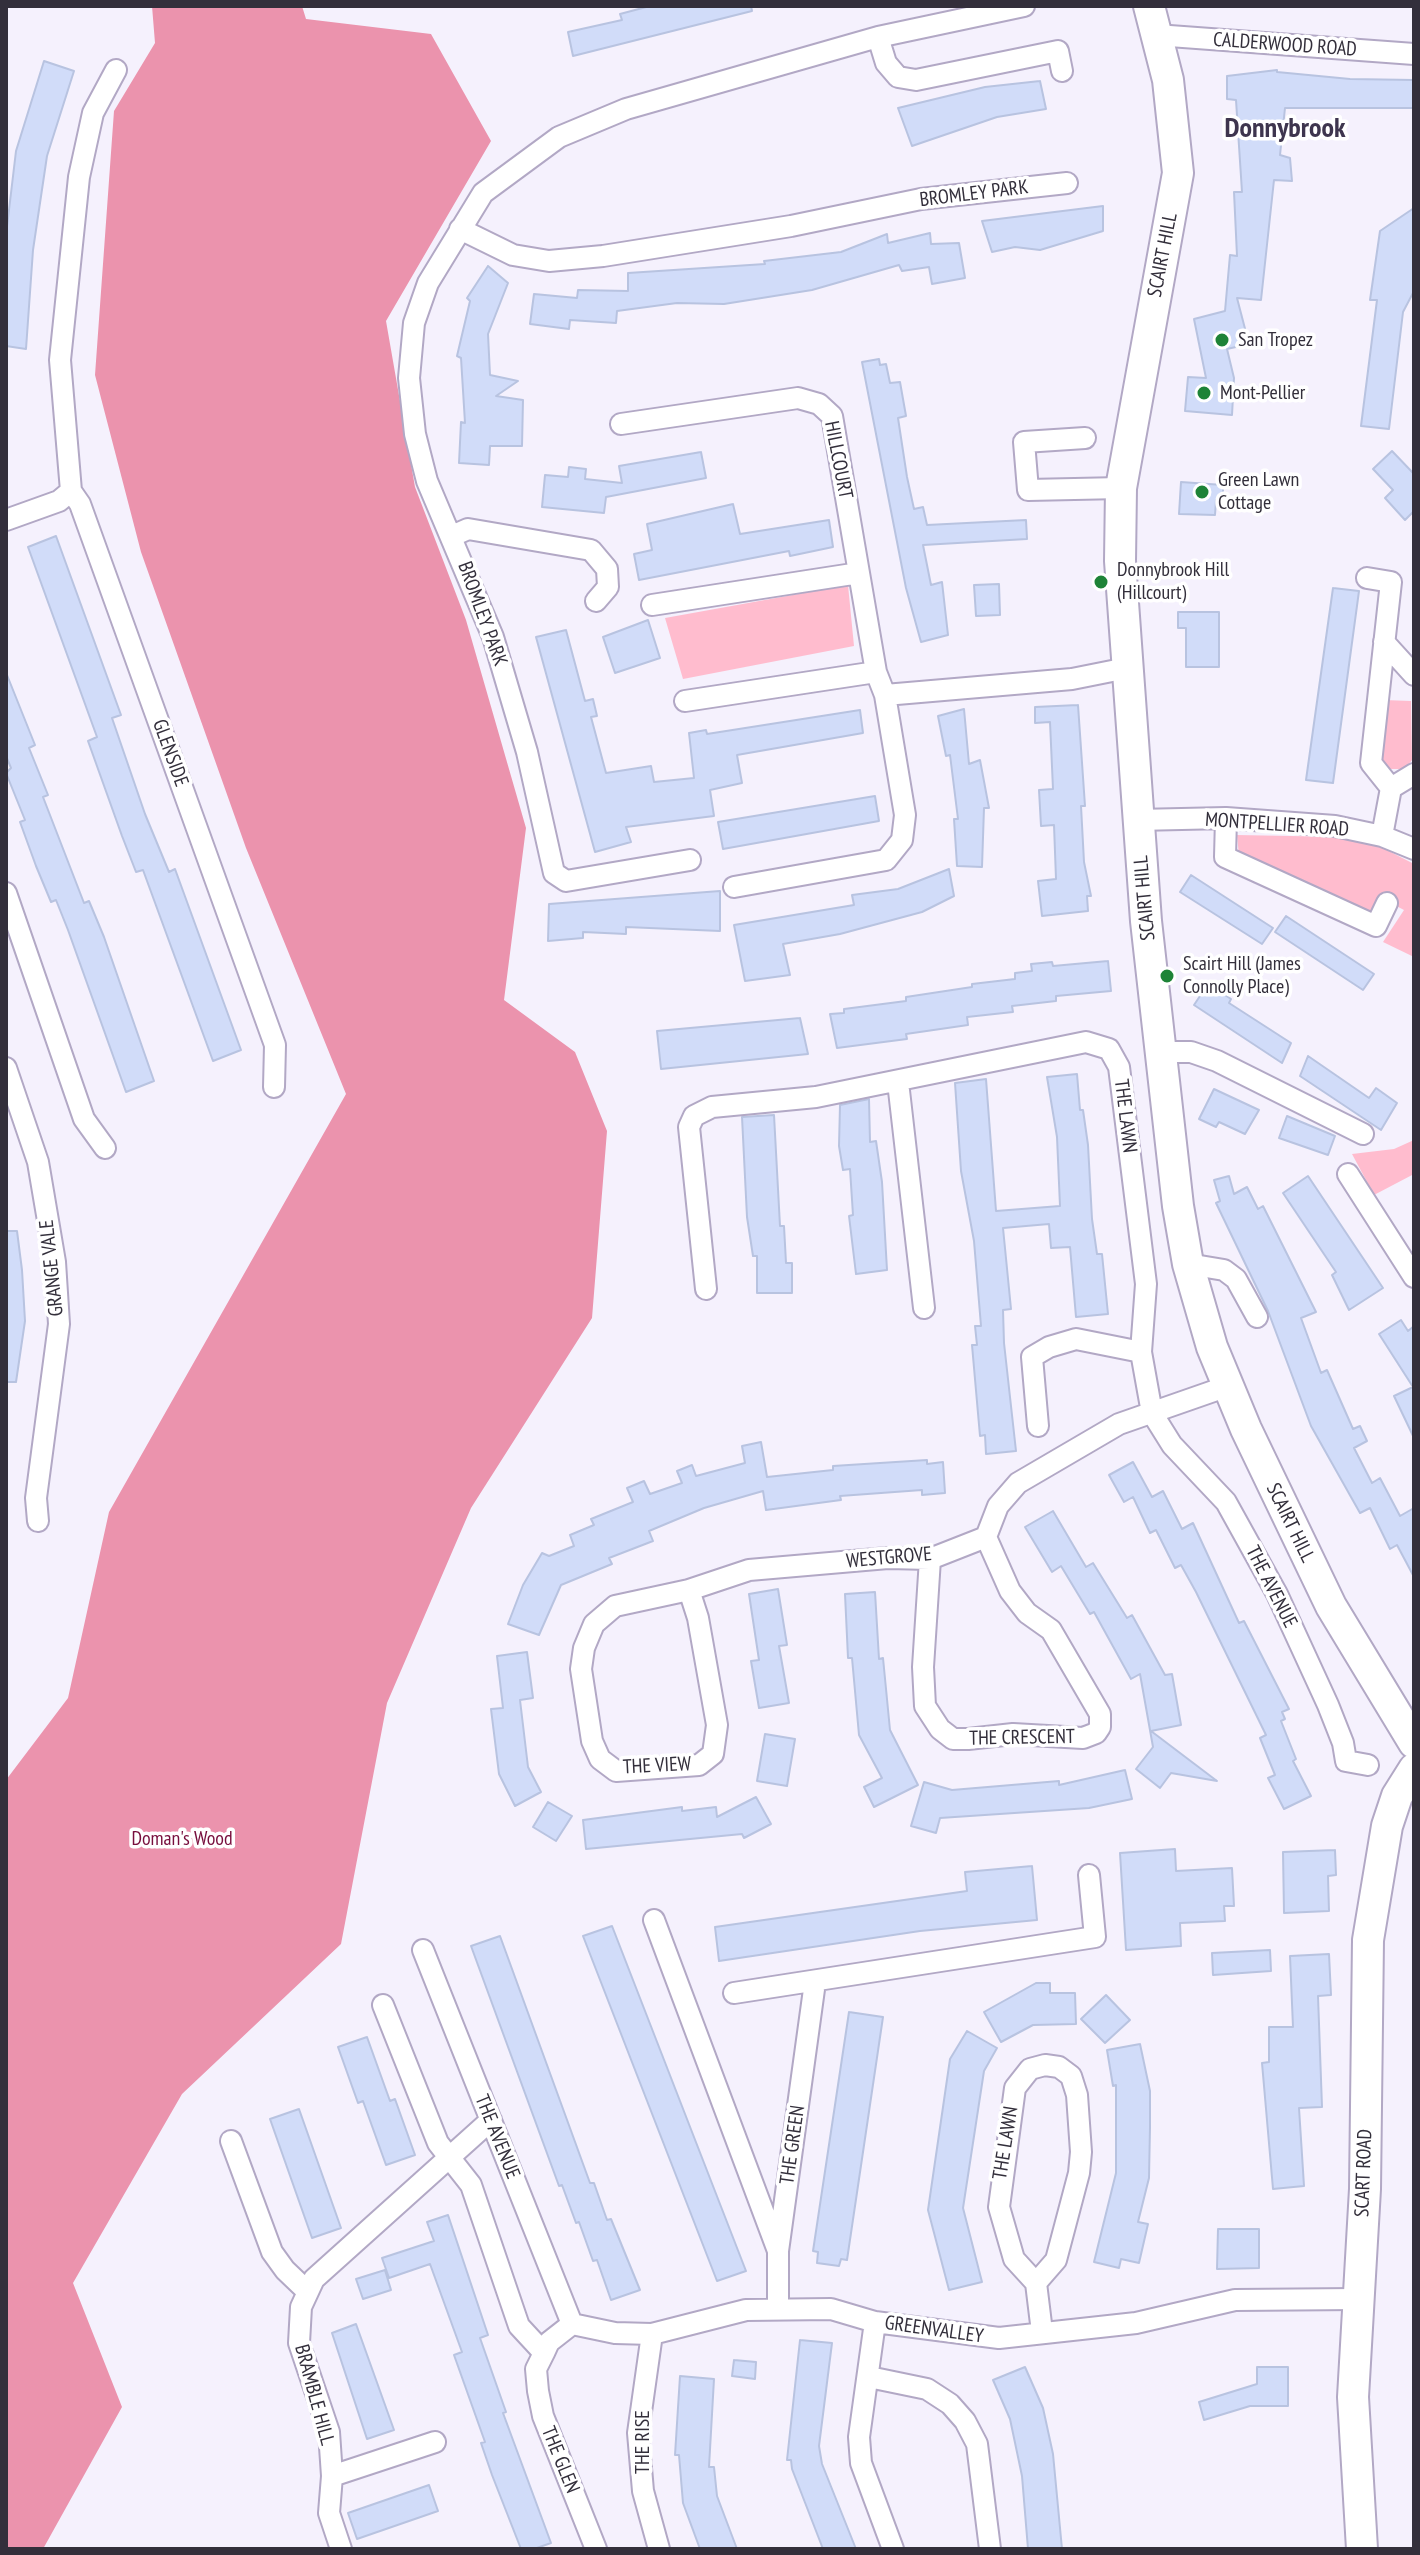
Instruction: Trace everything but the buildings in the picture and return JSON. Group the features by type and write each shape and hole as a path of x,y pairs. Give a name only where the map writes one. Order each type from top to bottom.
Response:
{"street":[{"name":"BROMLEY PARK","path":"690,860 566,881 554,873 527,752 493,637 427,481 415,434 409,378 414,323 428,283 483,193 559,137 626,109 878,37 1024,6"},
{"name":"SCAIRT HILL","path":"1149,6 1168,80 1178,173 1121,488 1120,561 1137,820 1161,1052 1188,1264 1212,1347 1228,1386 1331,1606 1414,1743"},
{"name":"CALDERWOOD ROAD","path":"1156,35 1414,54"},
{"path":"878,37 886,63 898,77 916,80 1058,51 1062,71"},
{"path":"6,520 59,501 71,491 60,360 79,177 93,113 116,70"},
{"name":"BROMLEY PARK","path":"460,229 513,255 549,261 603,256 775,228 921,199 1067,183"},
{"name":"HILLCOURT","path":"621,424 798,398 819,404 832,416 876,672 885,695 905,815 902,840 886,860 734,887"},
{"path":"1085,438 1024,442 1028,490 1121,488"},
{"name":"GLENSIDE","path":"71,491 80,504 275,1045 274,1087"},
{"path":"452,536 468,529 591,550 607,569 608,587 596,601"},
{"path":"652,605 859,573"},
{"path":"1367,578 1391,582 1370,755 1376,771 1391,788"},
{"path":"1384,642 1414,675"},
{"path":"885,695 1072,679 1127,668"},
{"path":"685,701 876,672"},
{"path":"1382,836 1391,788 1414,774"},
{"path":"1226,818 1225,857 1376,926 1387,903"},
{"name":"MONTPELLIER ROAD","path":"1137,820 1226,818 1335,826 1382,836 1414,849"},
{"path":"6,893 84,1119 105,1148"},
{"name":"THE LAWN","path":"706,1289 689,1127 694,1116 712,1107 816,1097 1086,1042 1109,1049 1119,1067 1146,1284 1141,1352 1152,1413"},
{"path":"1161,1052 1191,1052 1217,1061 1363,1134"},
{"name":"GRANGE VALE","path":"6,1068 38,1162 55,1262 59,1324 36,1498 38,1521"},
{"path":"898,1082 924,1308"},
{"path":"1348,1174 1414,1277"},
{"path":"1188,1264 1224,1270 1236,1279 1257,1317"},
{"path":"1038,1426 1032,1357 1049,1347 1076,1339 1141,1352"},
{"path":"986,1537 998,1506 1018,1483 1119,1424 1228,1386"},
{"name":"THE AVENUE","path":"1152,1413 1172,1445 1226,1502 1328,1705 1346,1761 1368,1765"},
{"name":"THE CRESCENT","path":"930,1559 923,1667 925,1706 940,1729 953,1739 1013,1734 1083,1738 1096,1733 1100,1727 1100,1714 1051,1630 1027,1613 1010,1591 986,1537"},
{"name":"WESTGROVE","path":"689,1590 749,1570 888,1558 930,1559 986,1537"},
{"name":"THE VIEW","path":"689,1590 698,1618 717,1725 713,1754 699,1765 616,1771 600,1759 592,1741 581,1669 584,1648 594,1624 615,1606 689,1590"},
{"name":"SCART ROAD","path":"1362,2549 1353,2397 1365,2189 1368,1940 1400,1828 1397,1796 1414,1769"},
{"path":"734,1993 1095,1937 1089,1875"},
{"path":"654,1920 778,2251"},
{"name":"THE AVENUE","path":"423,1950 572,2324"},
{"name":"THE GREEN","path":"778,2308 778,2251 815,1982"},
{"path":"383,2005 438,2143 471,2185 519,2326 540,2361"},
{"name":"THE LAWN","path":"1045,2065 1059,2067 1071,2076 1077,2095 1081,2152 1079,2173 1056,2260 1036,2283 1014,2259 999,2207 999,2183 1015,2088 1030,2069 1045,2065"},
{"name":"BRAMBLE HILL","path":"341,2549 329,2513 332,2476 329,2432 299,2343 301,2307 314,2279 491,2120"},
{"path":"231,2141 272,2252 308,2292"},
{"path":"1036,2283 1042,2332"},
{"name":"GREENVALLEY","path":"572,2324 615,2333 652,2334 746,2310 831,2309 875,2322 999,2338 1136,2323 1235,2300 1357,2299"},
{"path":"875,2322 859,2437 861,2463 893,2549"},
{"path":"540,2361 549,2342 572,2324"},
{"name":"THE RISE","path":"652,2334 638,2433 643,2491 659,2549"},
{"name":"THE GLEN","path":"540,2361 543,2416 596,2549"},
{"path":"869,2377 927,2389 950,2404 965,2421 977,2444 990,2549"},
{"path":"332,2476 435,2442"}],"shaded area":[{"path":"848,585 854,646 683,679 665,618"},
{"path":"1384,700 1411,701 1412,760 1405,769 1383,769 1380,760"},
{"path":"1237,835 1343,837 1379,846 1414,864 1414,957 1383,942 1404,910 1381,898 1368,913 1239,856"},
{"path":"1414,1140 1414,1174 1374,1195 1352,1154 1394,1149"}],"green space":[{"name":"Doman's Wood","path":"152,6 302,6 306,19 431,34 491,141 386,321 415,487 466,620 526,828 504,1000 575,1052 607,1131 592,1318 471,1508 387,1703 341,1944 182,2094 73,2283 122,2407 43,2549 6,2549 6,1780 68,1698 109,1512 346,1094 246,848 141,552 95,375 114,111 155,43"}],"place":[{"name":"San Tropez","path":"1222,340"},
{"name":"Mont-Pellier","path":"1204,393"},
{"name":"Green Lawn Cottage","path":"1202,492"},
{"name":"Donnybrook Hill (Hillcourt)","path":"1101,582"},
{"name":"Scairt Hill (James Connolly Place)","path":"1167,976"}],"district":[{"name":"Donnybrook","path":"1285,129"}]}
